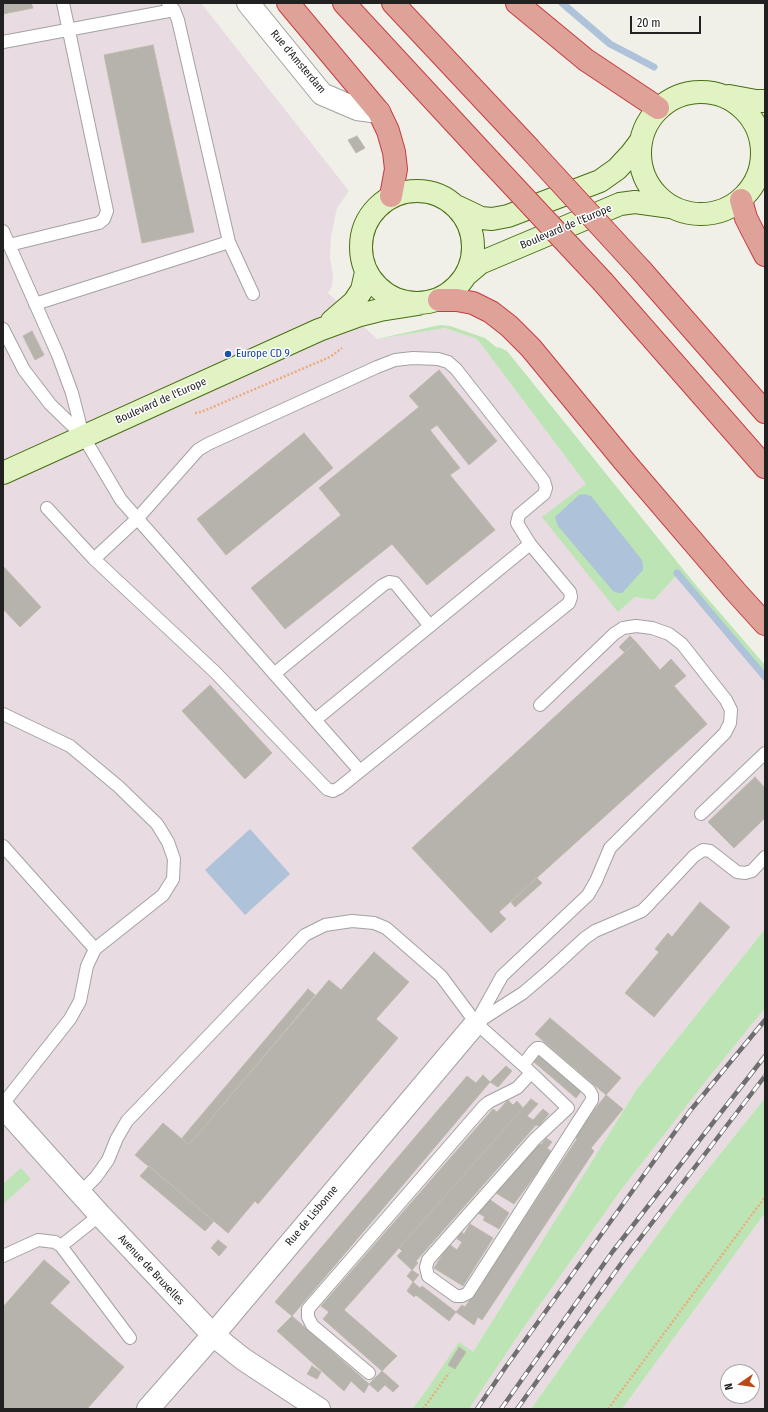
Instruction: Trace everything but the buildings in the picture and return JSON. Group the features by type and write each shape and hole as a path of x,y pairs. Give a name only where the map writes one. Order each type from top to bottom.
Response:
{"highway":[{"path":"288,3 379,112 388,131 394,152 396,169 391,196"},
{"path":"344,3 603,282 765,467"},
{"path":"393,3 641,270 765,412"},
{"path":"517,3 586,60 658,108"},
{"path":"742,200 752,230 765,255"},
{"path":"429,302 457,300 473,304 492,312 526,342 629,467 765,624"}],"street":[{"name":"Rue d'Amsterdam","path":"248,3 322,94 357,108 379,112"},
{"name":"Boulevard de l'Europe","path":"429,302 398,301 379,290 366,272 360,251 363,229 374,210 391,196 408,191 426,191 443,196 458,207 481,218 492,219 508,216 600,180 617,169 640,142 646,124 658,108 678,96 701,91 756,101 765,101"},
{"name":"Boulevard de l'Europe","path":"640,142 640,162 645,180 656,196 671,207 688,214 707,215 726,210 742,200 757,179 764,152 757,128 744,108 724,96"},
{"name":"Boulevard de l'Europe","path":"467,274 480,264 620,204 635,202 671,207"},
{"name":"Boulevard de l'Europe","path":"3,473 319,330 374,312 429,302 457,288 467,274 473,257 473,240 468,222 458,207"},
{"name":"Boulevard de l'Europe","path":"319,330 354,302 362,290 366,272"},
{"name":"Rue de Lisbonne","path":"148,1409 213,1335 476,1023"},
{"name":"Avenue de Bruxelles","path":"3,1106 100,1215 213,1335 243,1359 319,1409"}],"lane":[{"path":"9,246 99,223 104,219 107,211 64,3"},
{"path":"3,42 69,30 171,7 178,20 229,242 253,294"},
{"path":"3,230 58,355 72,393 82,436"},
{"path":"35,304 229,242"},
{"path":"3,329 24,370 50,404 82,436 121,500 360,771"},
{"path":"47,508 94,560 215,672 327,789 333,791 339,788 568,603 571,597 570,592 530,544 517,523 519,515 544,494 546,488 544,481 456,369 448,362 438,359 413,358 395,360 208,444 198,450 137,519 94,560"},
{"path":"315,720 530,544"},
{"path":"274,674 383,585 389,582 395,583 430,626"},
{"path":"476,1023 502,976 588,895 596,881 610,848 725,733 730,723 731,710 726,700 682,644 669,634 652,628 636,626 623,628 614,634 540,705"},
{"path":"3,714 70,746 120,787 157,824 168,842 174,859 173,879 163,895 95,949 87,966 80,1000 70,1019 3,1106"},
{"path":"701,814 765,754"},
{"path":"3,846 95,949"},
{"path":"476,1023 523,993 585,938 595,931 642,911 694,856 703,850 710,851 737,872 745,873 752,871 765,856"},
{"path":"80,1193 96,1177 108,1160 117,1138 127,1121 305,935 325,925 352,921 374,923 386,928 442,976 476,1023 580,1119"},
{"path":"369,1373 312,1325 308,1317 308,1309 484,1106 517,1088 527,1069 533,1052 537,1048 540,1048 589,1090 592,1095 592,1100 468,1294 456,1296 428,1276 426,1267 428,1260 535,1139 568,1108"},
{"path":"61,1246 100,1215"},
{"path":"3,1256 38,1240 55,1242 61,1246 130,1338"}],"path":[{"path":"608,1409 765,1197"},
{"path":"423,1409 449,1373"}],"shaded area":[{"path":"3,3 201,3 349,191 337,208 331,236 330,257 333,277 332,286 328,293 377,339 445,328 477,339 586,484 618,611 635,597 654,600 676,576 765,681 765,929 637,1089 473,1352 428,1388 412,1409 3,1409"},
{"path":"765,1008 765,1098 684,1199 579,1341 531,1409 469,1409 522,1330 621,1190"},
{"path":"765,1213 765,1409 622,1409"}],"green space":[{"path":"440,325 450,326 485,338 496,347 507,351 695,584 765,665 765,681 676,576 654,600 635,597 618,612 542,517 586,484 477,339 445,328 377,339"},
{"path":"765,929 765,1008 621,1190 522,1330 469,1409 412,1409 459,1342 473,1352 637,1089"},
{"path":"765,1098 765,1213 622,1409 531,1409 579,1341 684,1199"},
{"path":"21,1168 31,1179 3,1204 3,1184"}],"water":[{"path":"585,494 591,496 642,560 643,570 622,593 613,591 558,526 556,521 555,517 579,495"},
{"path":"250,829 290,874 245,915 205,870"}],"waterway":[{"path":"562,3 610,44 654,67"},
{"path":"677,573 765,677"}],"railway":[{"path":"477,1409 690,1111 765,1020"},
{"path":"501,1409 613,1251 765,1056"},
{"path":"517,1409 628,1254 765,1076"}],"place":[{"name":"Europe CD 9","path":"228,354"}]}
